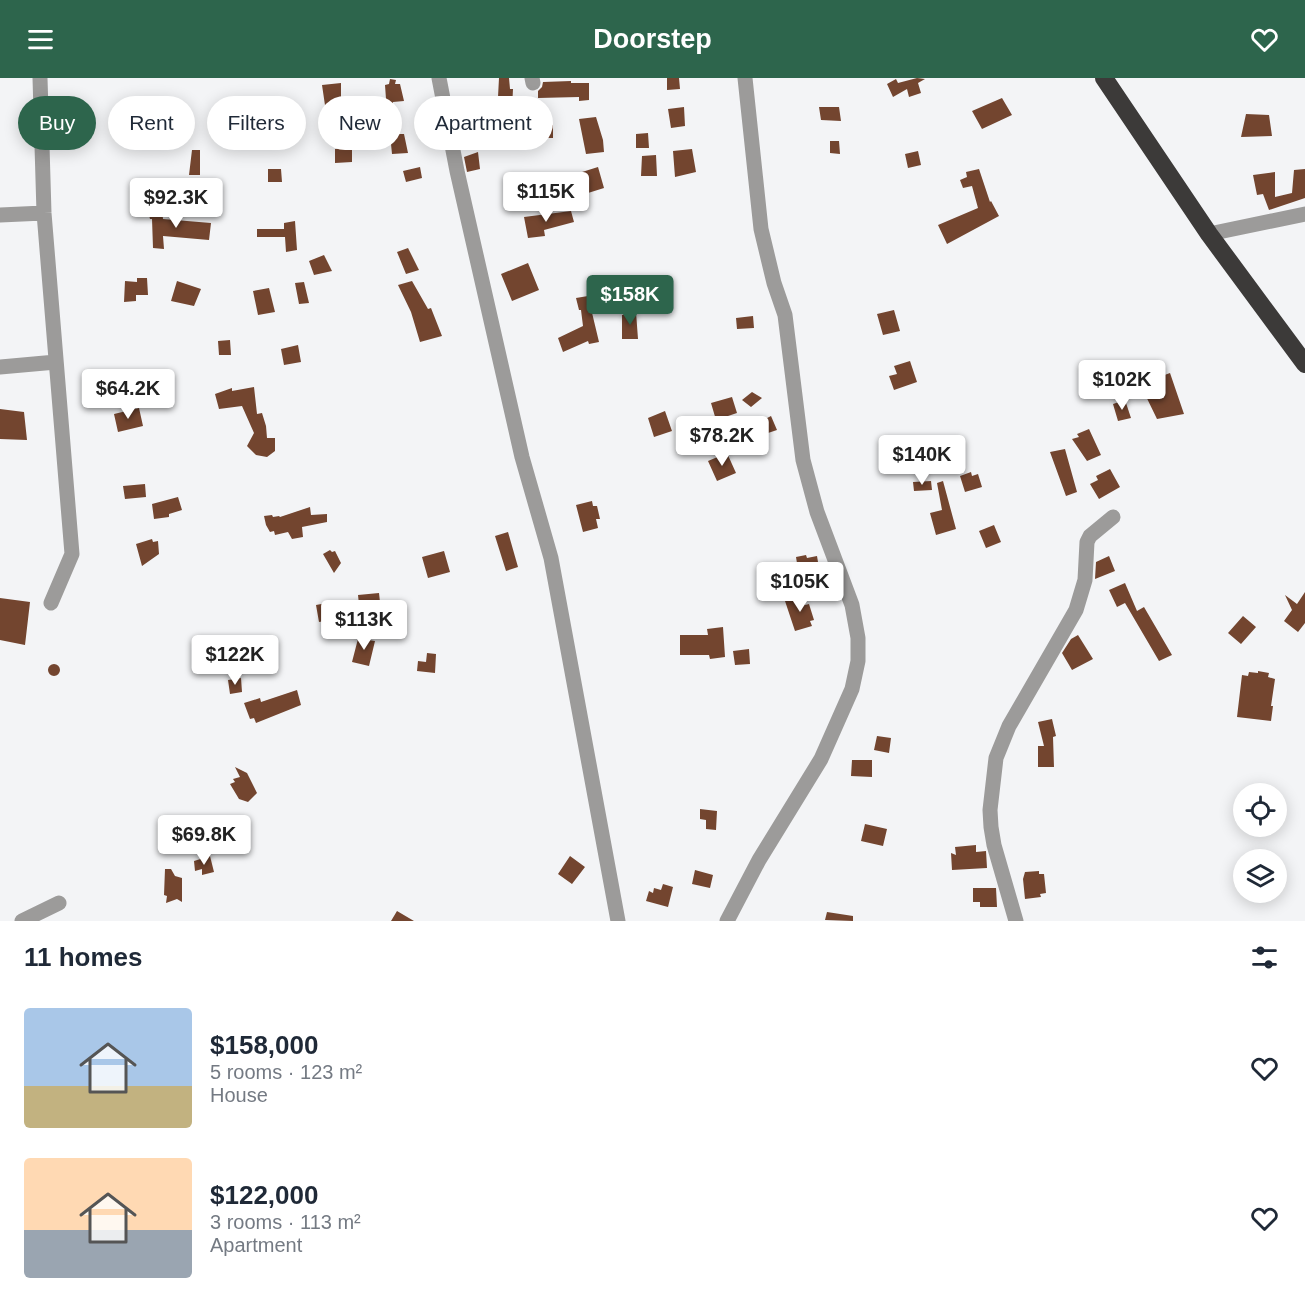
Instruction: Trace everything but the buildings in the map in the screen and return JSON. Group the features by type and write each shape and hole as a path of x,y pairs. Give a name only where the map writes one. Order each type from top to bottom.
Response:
{"highway":[{"path":"1104,78 1209,234 1305,364"}],"street":[{"path":"40,78 44,213 72,554 51,603"},
{"path":"439,78 457,171 522,457 551,558 618,921"},
{"path":"727,921 759,860 821,759 852,689 858,661 858,638 852,605 817,512 803,460 784,315 761,229 745,78"},
{"path":"0,214 44,213"},
{"path":"1209,234 1305,214"},
{"path":"0,367 56,362"},
{"path":"1017,921 994,845 990,810 996,758 1009,726 1076,609 1084,580 1087,542 1090,536 1113,517"},
{"path":"22,921 59,903"}]}
